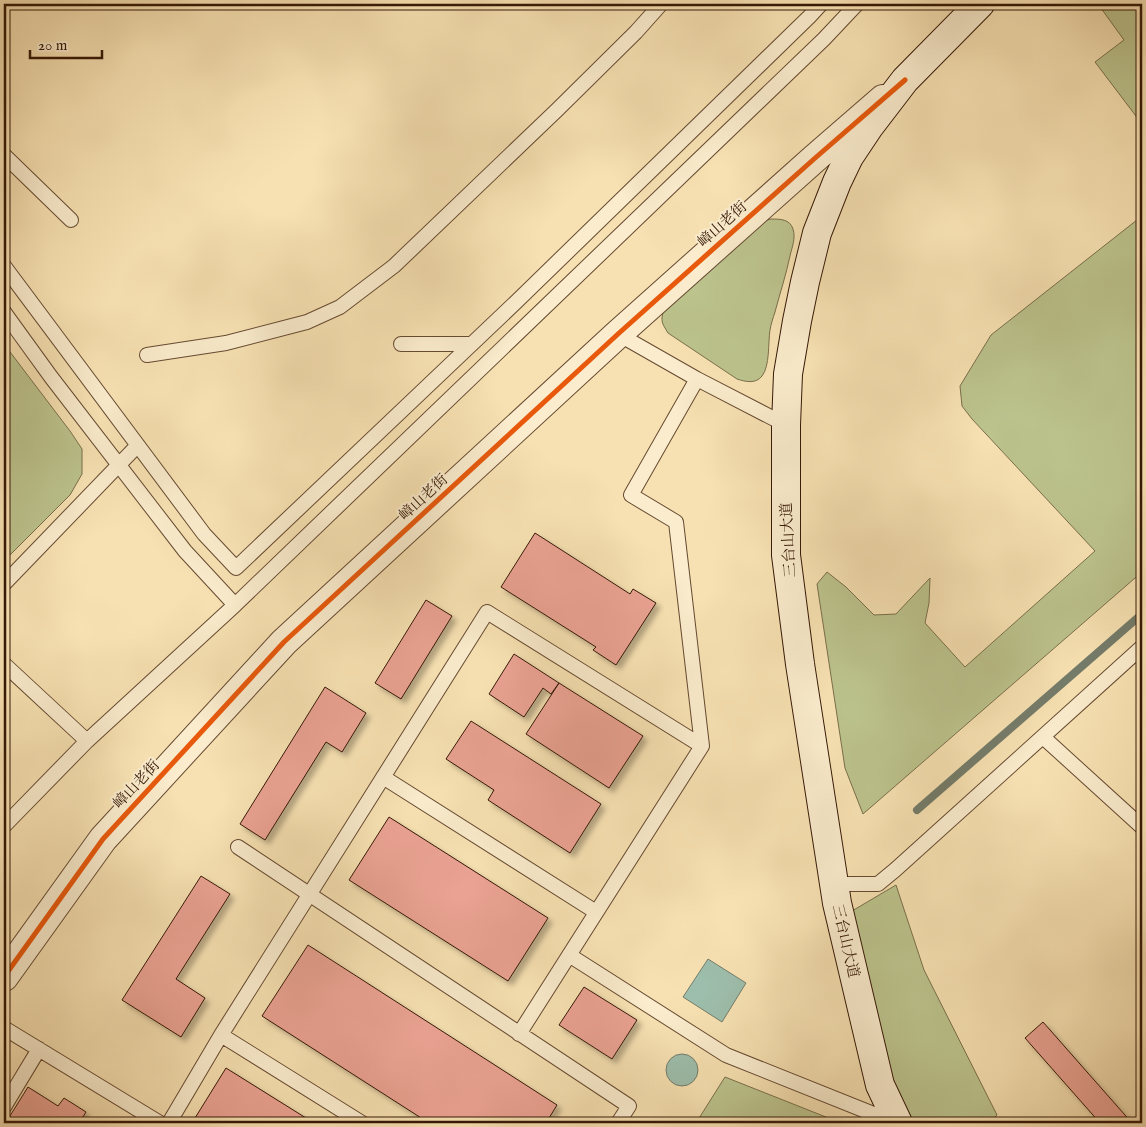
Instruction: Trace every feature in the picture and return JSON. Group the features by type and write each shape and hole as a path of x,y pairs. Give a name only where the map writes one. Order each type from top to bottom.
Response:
{"street":[{"name":"三台山大道","path":"898,1122 880,1085 837,902 800,664 786,555 788,374 805,282 818,233 831,197 850,157 905,80 980,4"},
{"name":"嶂山老街","path":"4,978 103,839 284,642 618,334 905,80"}],"lane":[{"path":"147,356 262,334 307,322 340,307 400,260 564,103 636,32 661,4"},
{"path":"4,266 204,534 236,568 472,344 821,4"},
{"path":"4,826 87,741 235,605 817,46 856,4"},
{"path":"4,155 72,220"},
{"path":"4,312 184,551 235,605"},
{"path":"618,334 697,379 786,425"},
{"path":"401,344 472,344"},
{"path":"519,1034 702,746 676,522 631,494 697,379"},
{"path":"4,584 137,446"},
{"path":"169,1123 221,1035 487,612 702,746"},
{"path":"834,884 878,884 1142,647"},
{"path":"4,664 87,741"},
{"path":"1043,737 1142,826"},
{"path":"383,777 596,912"},
{"path":"238,847 629,1106 618,1123"},
{"path":"569,955 726,1054 898,1122"},
{"path":"4,1028 160,1123"},
{"path":"221,1035 362,1123"},
{"path":"4,1107 39,1049"}],"green space":[{"path":"1098,4 1142,4 1142,124 1095,62 1124,40"},
{"path":"1142,216 1142,572 863,814 845,768 817,584 827,572 846,587 874,615 896,614 930,578 929,603 925,623 965,667 1095,551 972,419 962,406 960,386 991,335"},
{"path":"771,219 790,223 794,232 794,239 770,328 765,372 760,379 747,381 737,379 668,333 663,324 662,317 664,310 763,221"},
{"path":"4,344 82,449 82,474 70,495 4,561"},
{"path":"896,885 924,970 997,1115 989,1123 912,1123 900,1103 869,995 852,911"},
{"path":"725,1077 841,1123 696,1123"}],"shaded area":[{"path":"708,959 746,983 722,1022 683,997"},
{"path":"682,1054 688,1055 693,1059 697,1064 697,1076 693,1081 688,1085 682,1086 676,1085 671,1081 667,1076 666,1070 667,1064 671,1059 676,1055"}],"building":[{"path":"535,533 630,594 633,589 656,603 616,665 593,650 596,647 501,587"},
{"path":"426,600 452,616 401,699 375,683"},
{"path":"514,654 559,683 551,694 543,688 524,717 489,694"},
{"path":"559,683 643,736 609,788 526,734"},
{"path":"325,687 366,713 342,752 326,742 265,840 240,824"},
{"path":"471,721 601,804 570,853 488,800 494,790 446,759"},
{"path":"389,817 548,918 508,981 349,880"},
{"path":"201,876 230,894 176,979 205,998 181,1037 122,1000"},
{"path":"308,945 557,1105 546,1123 429,1123 262,1016"},
{"path":"584,987 637,1020 612,1059 559,1025"},
{"path":"1043,1022 1132,1123 1100,1123 1025,1038"},
{"path":"226,1068 314,1123 203,1123 195,1118"},
{"path":"28,1087 58,1106 64,1098 86,1112 81,1120 85,1123 15,1123 8,1119"}],"waterway":[{"path":"917,810 1142,614"}],"cycle path":[{"path":"4,977 103,839 284,642 618,334 905,80"}]}
